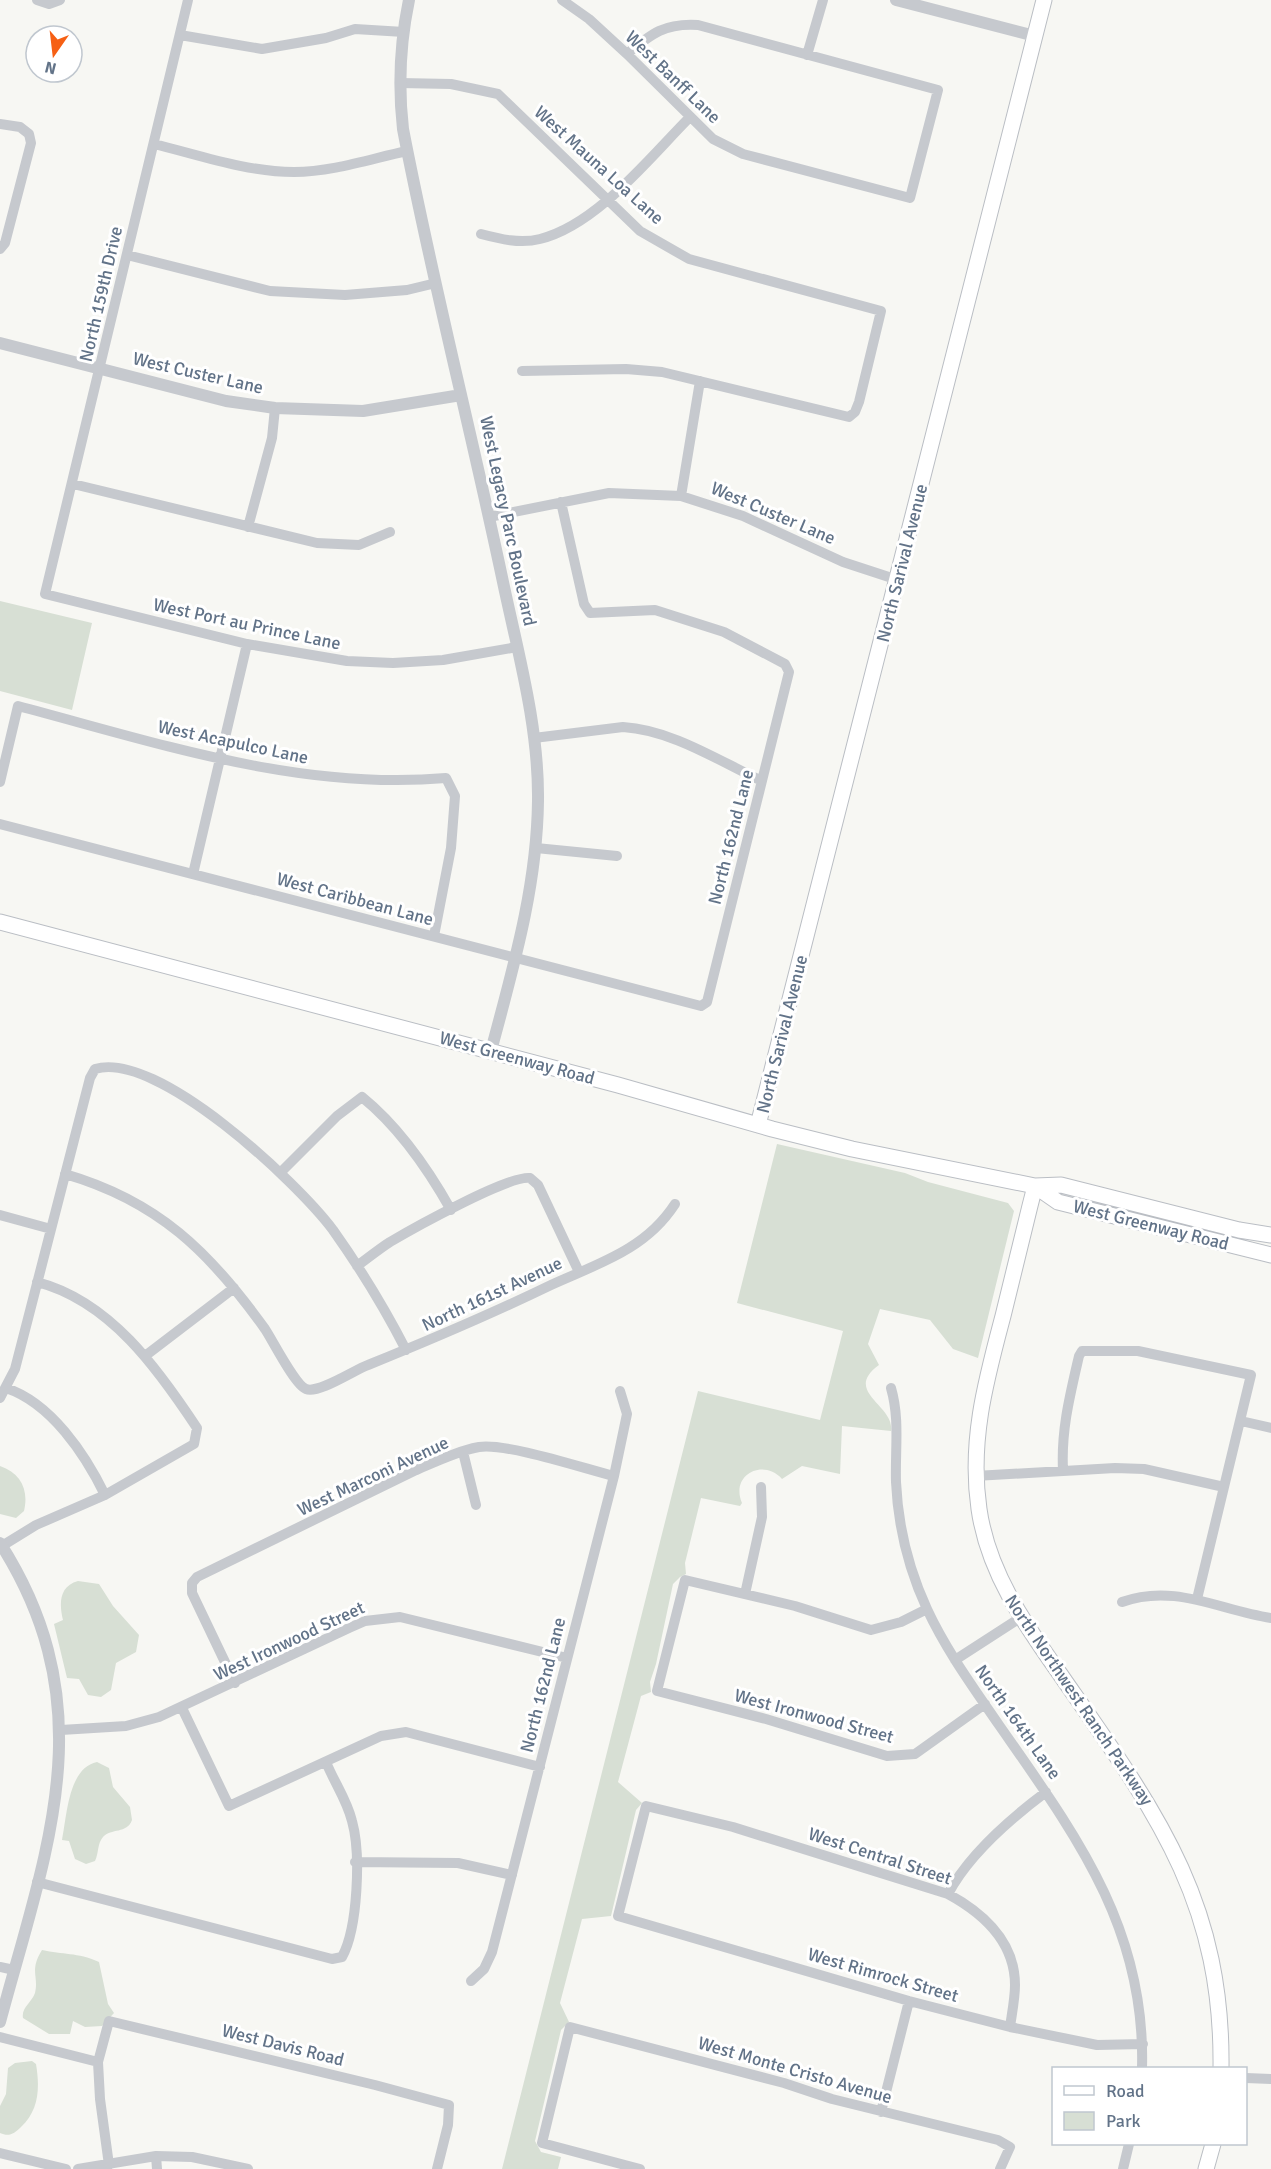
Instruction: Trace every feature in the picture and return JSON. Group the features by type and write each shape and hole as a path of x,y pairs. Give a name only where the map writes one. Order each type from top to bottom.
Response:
{"main road":[{"name":"North Sarival Avenue","path":"758,1125 1044,0"},
{"name":"West Greenway Road","path":"0,922 852,1149 1035,1185 1061,1185 1239,1230 1271,1235"},
{"name":"West Greenway Road","path":"1035,1185 1058,1202 1271,1255"},
{"name":"North Northwest Ranch Parkway","path":"1035,1185 984,1389 975,1446 975,1476 979,1510 992,1558 1020,1618 1147,1802 1190,1883 1214,1968 1220,2010 1221,2067"},
{"path":"1206,2169 1213,2145"}],"street":[{"path":"37,0 49,4 59,1"},
{"name":"North 159th Drive","path":"45,594 188,0"},
{"name":"West Legacy Parc Boulevard","path":"409,0 404,32 400,109 407,151 517,647 534,738 539,799 530,894 516,959 491,1051"},
{"name":"West Banff Lane","path":"562,0 589,19 713,139 743,154 910,198 938,90 807,55"},
{"path":"627,54 652,33 677,24 698,25 807,55 822,0"},
{"path":"896,0 1035,36"},
{"path":"180,35 261,49 326,38 355,29 404,32"},
{"name":"West Mauna Loa Lane","path":"400,82 451,84 498,94 640,231 689,259 881,311 859,402 849,417 700,381"},
{"path":"481,234 512,241 540,239 572,226 607,200 690,117"},
{"path":"0,124 20,127 29,134 31,143 5,243 0,249"},
{"path":"154,144 272,171 295,172 320,170 407,151"},
{"path":"127,255 270,291 345,295 407,290 436,283"},
{"name":"West Custer Lane","path":"0,343 226,401 275,408 363,411 461,395"},
{"path":"522,371 626,369 662,372 700,381 681,496"},
{"path":"248,527 272,438 275,408"},
{"path":"73,484 317,543 359,545 390,532"},
{"name":"West Custer Lane","path":"489,517 609,493 681,496 735,513 843,562 898,580"},
{"name":"North 162nd Lane","path":"561,502 584,604 590,613 655,610 724,632 785,664 789,672 707,1002 701,1006"},
{"name":"West Port au Prince Lane","path":"45,594 248,644 316,657 393,663 443,660 517,647"},
{"path":"193,874 248,644"},
{"name":"West Acapulco Lane","path":"0,782 18,706 219,759 318,776 411,781 446,778 455,796 451,848 434,936"},
{"path":"534,738 623,727 638,728 665,736 762,781"},
{"name":"West Caribbean Lane","path":"0,824 701,1006"},
{"path":"536,848 616,856"},
{"path":"105,1495 91,1466 48,1415 21,1393 3,1393 15,1369 90,1078 95,1069 105,1066 142,1075 184,1095 281,1172 332,1229 386,1311 406,1350"},
{"path":"281,1172 337,1116 362,1097 377,1110 423,1165 451,1210"},
{"path":"357,1266 389,1242 531,1173 579,1272"},
{"path":"65,1174 132,1200 175,1228 207,1256 234,1288 145,1356"},
{"name":"North 161st Avenue","path":"234,1288 276,1345 298,1383 309,1390 318,1389 634,1245 657,1225 675,1204"},
{"path":"0,1215 51,1229"},
{"path":"0,2022 56,1802 61,1730 46,1641 30,1597 1,1544 105,1495 194,1443 197,1428 145,1356 106,1318 74,1298 37,1282"},
{"path":"1064,1470 1062,1441 1065,1419 1082,1351 1138,1351 1251,1375 1197,1599"},
{"name":"North 164th Lane","path":"891,1388 896,1405 896,1482 901,1524 910,1566 927,1609 955,1660 1046,1792 1090,1862 1117,1916 1133,1970 1141,2016 1142,2067"},
{"name":"North 162nd Lane","path":"471,1981 489,1960 614,1476 627,1414 620,1391"},
{"path":"1241,1421 1271,1428"},
{"name":"West Marconi Avenue","path":"235,1683 192,1593 192,1583 197,1577 280,1539 368,1493 443,1458 479,1448 500,1447 614,1476"},
{"path":"463,1452 476,1505"},
{"path":"975,1476 1064,1470 1144,1469 1224,1487"},
{"path":"761,1487 762,1517 745,1594 795,1606 871,1630 901,1622 927,1609"},
{"name":"West Ironwood Street","path":"745,1594 685,1580 657,1691 766,1719 887,1756 915,1754 985,1704"},
{"path":"1122,1602 1142,1594 1174,1594 1271,1618"},
{"name":"West Ironwood Street","path":"61,1730 126,1726 182,1708 349,1628 381,1617 400,1617 567,1658"},
{"path":"955,1660 1020,1618"},
{"path":"182,1708 229,1806 381,1736 406,1732 540,1767"},
{"path":"37,1882 332,1959 342,1957 348,1947 355,1913 353,1822 326,1762"},
{"path":"948,1894 956,1880 984,1848 1020,1811 1046,1792"},
{"name":"West Central Street","path":"618,1916 646,1806 733,1827 948,1894 975,1909 993,1926 1003,1942 1015,1983 1010,2027"},
{"path":"355,1862 458,1863 512,1875"},
{"name":"West Rimrock Street","path":"618,1916 909,2001 1010,2027 1097,2046 1143,2044"},
{"path":"0,1967 14,1970"},
{"path":"881,2112 909,2001"},
{"name":"West Davis Road","path":"98,2062 109,2021 449,2105 448,2125 437,2169"},
{"name":"West Monte Cristo Avenue","path":"619,2166 542,2143 570,2027 774,2080 881,2112 998,2140 1010,2147 1000,2169"},
{"path":"0,2037 98,2062 109,2165"},
{"path":"1247,2078 1271,2079"},
{"path":"1123,2169 1130,2145"},
{"path":"0,2153 52,2168 66,2169"},
{"path":"156,2156 157,2169"},
{"path":"78,2169 156,2156 192,2157 248,2169"},
{"path":"619,2166 640,2169"}],"green space":[{"path":"0,601 92,623 72,710 0,691"},
{"path":"777,1144 905,1173 928,1182 1008,1203 1014,1211 978,1358 953,1349 930,1320 880,1309 868,1344 879,1365 869,1375 866,1383 868,1391 886,1414 891,1431 842,1426 840,1474 802,1466 782,1479 766,1470 758,1470 750,1473 741,1484 739,1493 742,1503 740,1506 701,1498 685,1563 686,1574 673,1584 650,1682 651,1692 641,1696 618,1782 642,1803 636,1810 611,1916 582,1919 560,2003 569,2022 561,2030 535,2141 541,2152 561,2157 558,2169 502,2169 698,1391 820,1420 843,1331 737,1303"},
{"path":"0,1466 13,1473 24,1489 24,1511 16,1518 0,1514"},
{"path":"78,1581 99,1584 113,1606 139,1635 136,1652 116,1663 111,1690 101,1697 88,1695 79,1679 67,1678 54,1624 63,1620 61,1602 64,1591 72,1583"},
{"path":"97,1762 109,1768 113,1787 130,1807 132,1820 123,1829 106,1834 100,1843 95,1861 86,1864 75,1859 69,1841 62,1840 74,1783 87,1766"},
{"path":"42,1950 77,1955 99,1962 108,2004 114,2013 102,2026 85,2027 73,2021 70,2034 49,2034 23,2018 24,2011 35,1993 35,1968"},
{"path":"32,2061 36,2064 38,2090 32,2113 14,2133 6,2135 0,2133 0,2106 6,2094 8,2068 15,2063"}]}
